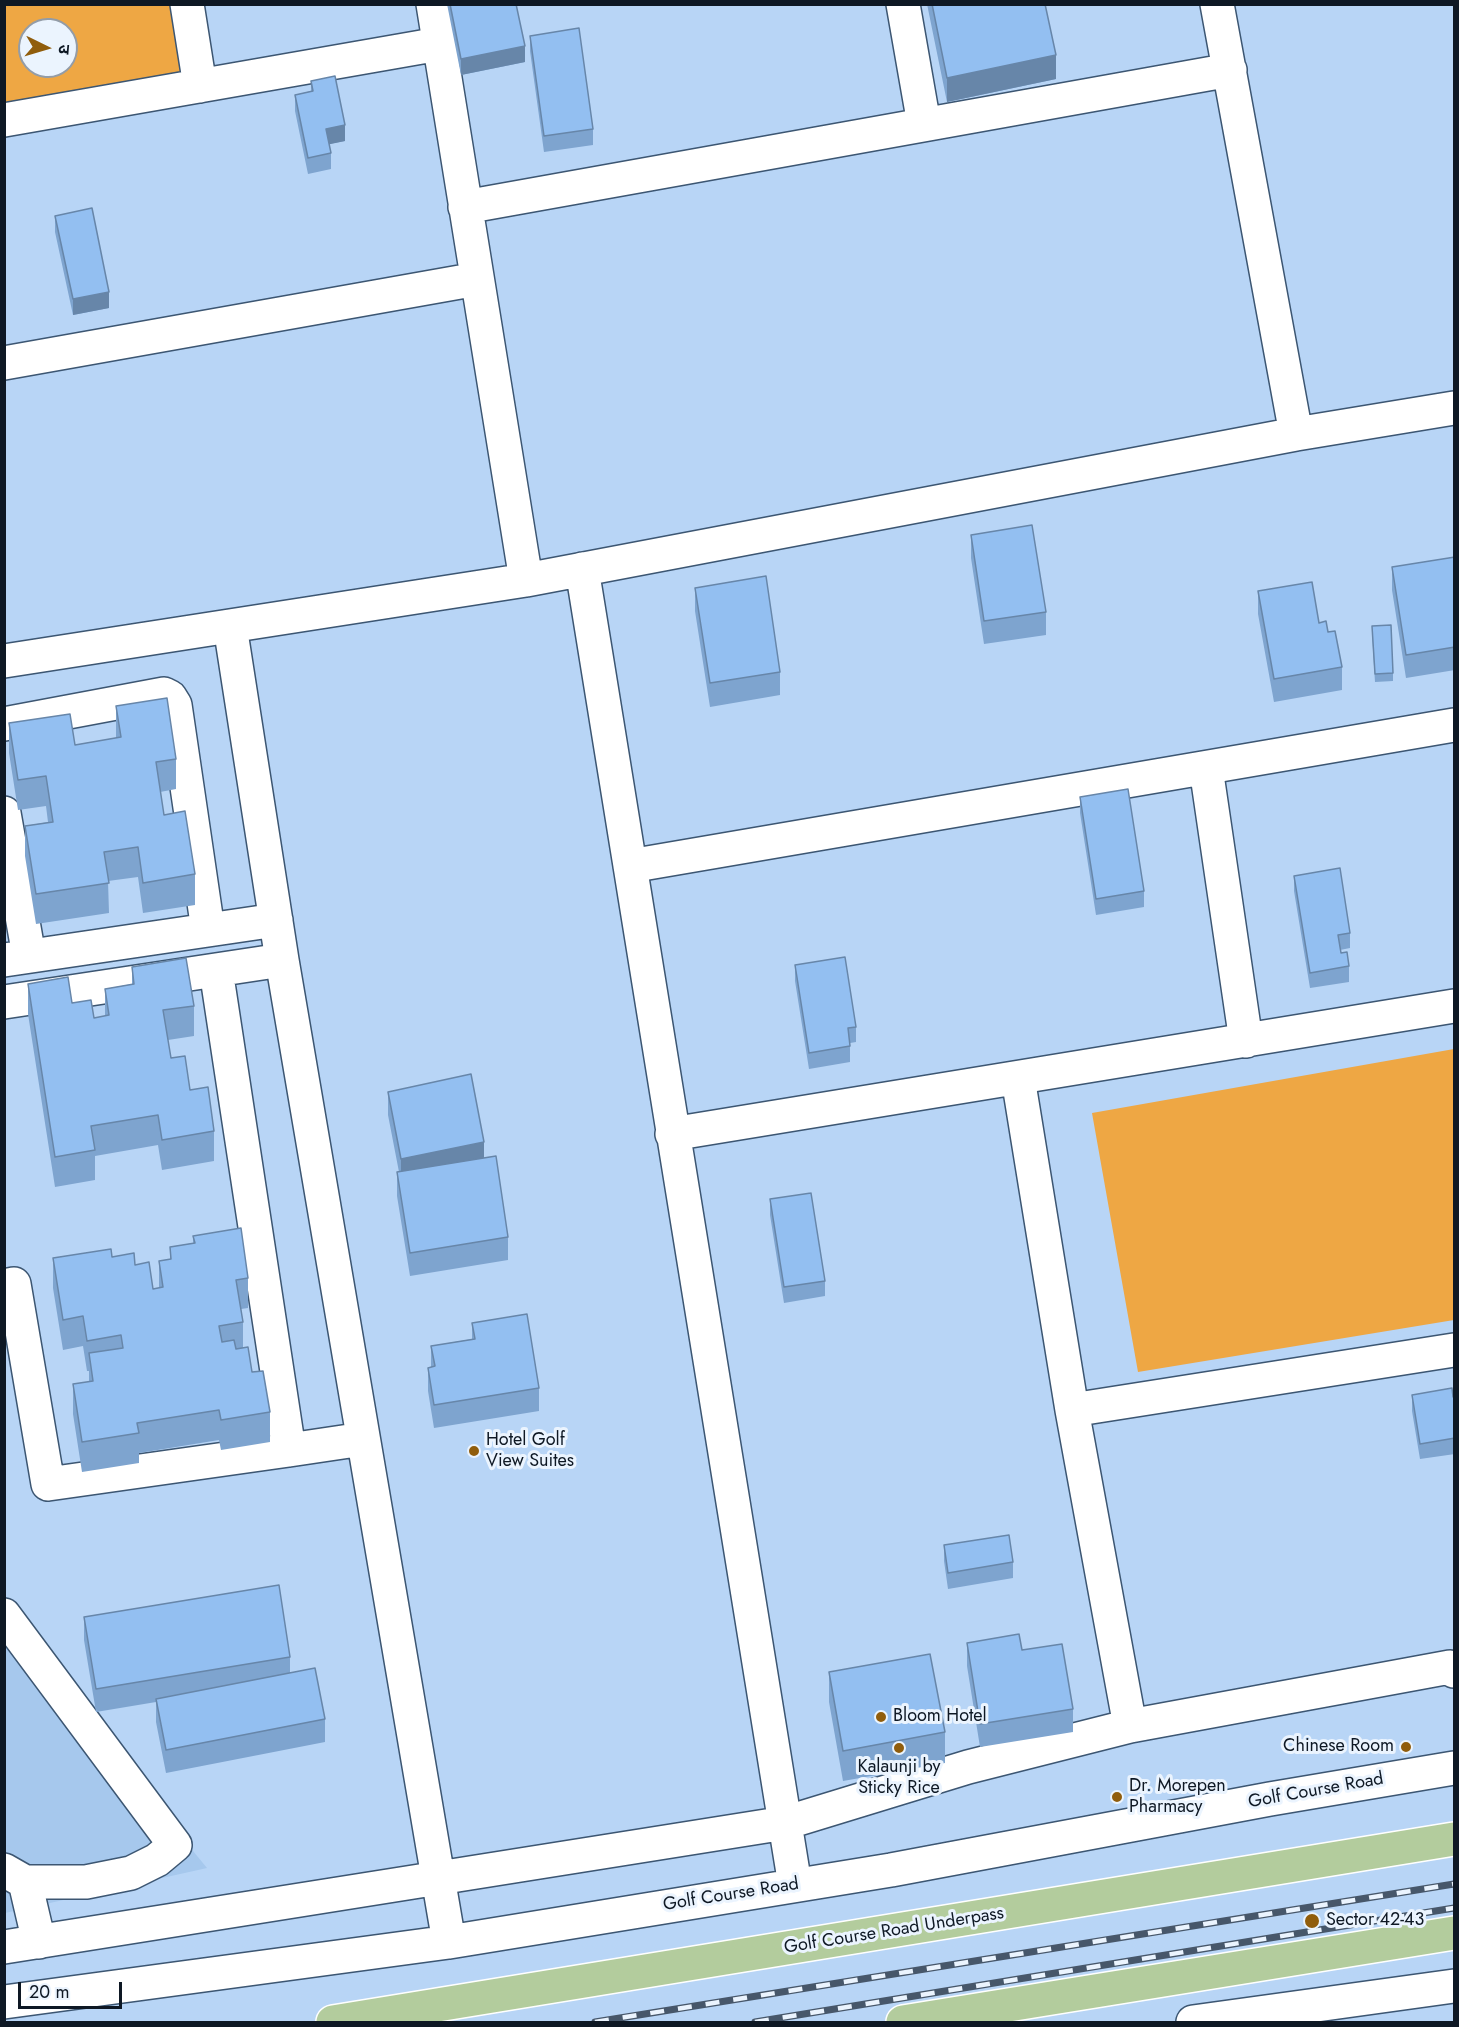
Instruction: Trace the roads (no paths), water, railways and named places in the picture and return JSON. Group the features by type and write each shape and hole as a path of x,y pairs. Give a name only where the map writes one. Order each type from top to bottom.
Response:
{"main road":[{"name":"Golf Course Road Underpass","path":"333,2022 1455,1839"},
{"path":"903,2022 1455,1933"}],"street":[{"path":"187,4 200,86"},
{"path":"433,4 526,580"},
{"path":"903,4 924,124"},
{"path":"1217,4 1296,434"},
{"path":"4,120 439,44"},
{"path":"465,207 1230,70"},
{"path":"4,363 477,279"},
{"path":"4,661 526,580 1296,434 1455,408"},
{"path":"582,569 795,1885"},
{"path":"230,626 282,960 449,1942"},
{"path":"4,724 164,694 170,697 175,705 208,930"},
{"path":"630,866 1455,725"},
{"path":"1206,768 1246,1041"},
{"path":"4,813 17,958 276,920"},
{"path":"4,1002 282,960"},
{"path":"216,970 289,1450"},
{"path":"672,1134 1455,1006"},
{"path":"1018,1078 1072,1410 1130,1726"},
{"path":"4,1286 14,1284 48,1484 363,1439"},
{"path":"1072,1410 1455,1350"},
{"path":"4,1615 176,1845 157,1860 131,1873 86,1882 15,1876 39,1941"},
{"path":"5,1946 785,1823 968,1767 1130,1726 1450,1668 1455,1671"},
{"name":"Golf Course Road","path":"4,2002 449,1942 891,1870 1270,1799 1455,1768"},
{"path":"1194,2022 1455,1986"}],"railway":[{"path":"595,2022 1454,1884"},
{"path":"755,2022 1454,1908"}],"place":[{"name":"Hotel Golf View Suites","path":"474,1451"},
{"name":"Bloom Hotel","path":"881,1717"},
{"name":"Chinese Room","path":"1406,1747"},
{"name":"Kalaunji by Sticky Rice","path":"899,1748"},
{"name":"Dr. Morepen Pharmacy","path":"1117,1797"},
{"name":"Sector 42-43","path":"1312,1921"}]}
